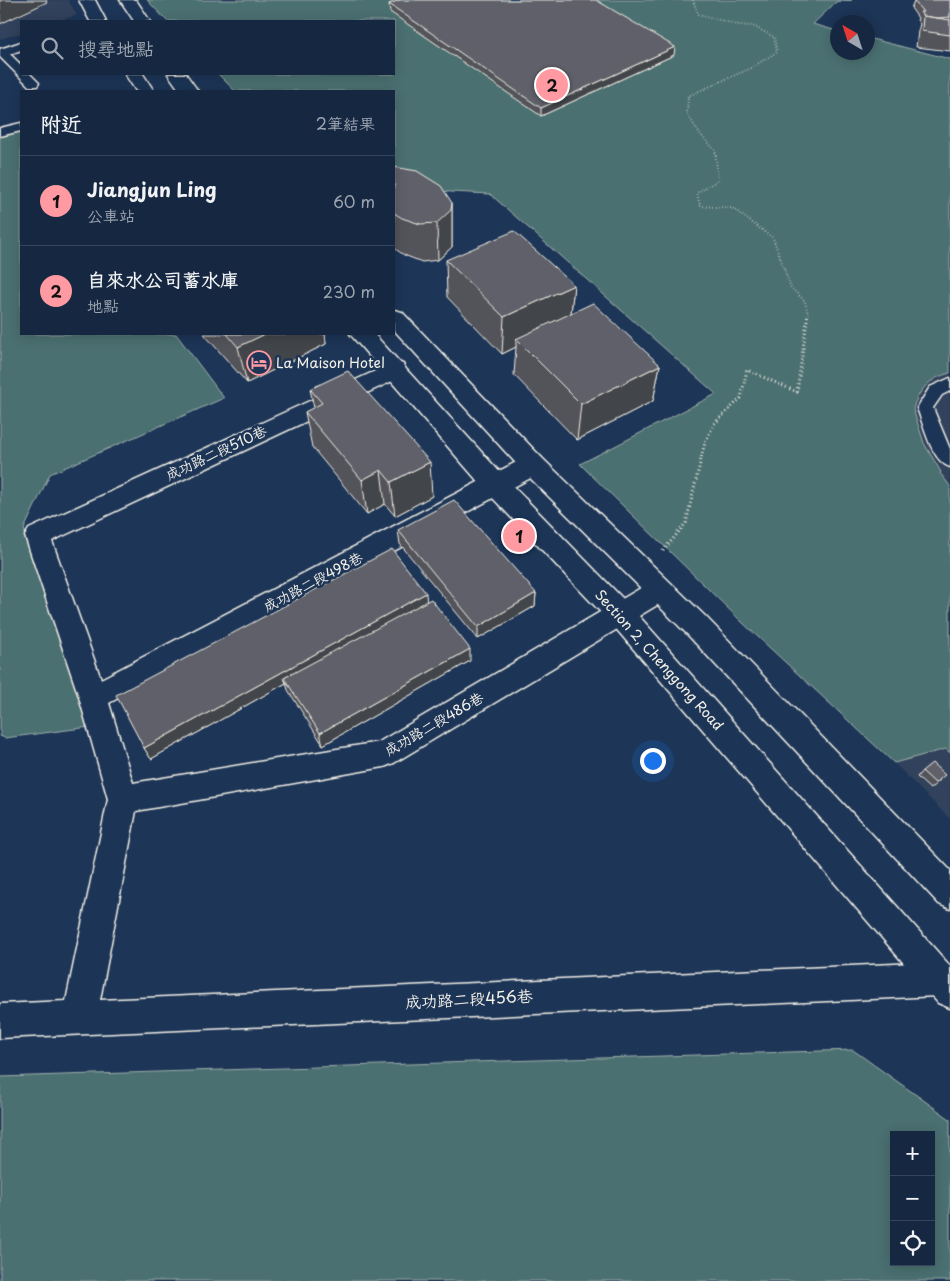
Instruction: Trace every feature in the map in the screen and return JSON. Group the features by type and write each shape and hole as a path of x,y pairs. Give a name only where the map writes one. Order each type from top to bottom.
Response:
{"street":[{"path":"87,0 97,20"},
{"path":"128,0 141,20"},
{"path":"135,75 144,90"},
{"path":"178,75 188,90"},
{"path":"395,318 533,465 696,625 950,893"},
{"name":"Section 2, Chenggong Road","path":"362,335 498,486 621,615 944,985"},
{"name":"成功路二段510巷","path":"93,697 38,536 395,370"},
{"name":"成功路二段498巷","path":"93,697 498,486 533,465"},
{"name":"成功路二段486巷","path":"123,799 384,754 621,615 652,583"},
{"path":"80,1016 123,799 93,697"},
{"name":"成功路二段456巷","path":"0,1021 80,1016 944,985"}],"lane":[{"path":"20,46 1,52 20,71"},
{"path":"24,75 33,83"},
{"path":"0,132 20,127"},
{"path":"950,384 936,391 926,408 941,449 950,462"}],"path":[{"path":"652,583 686,523 705,442 715,423 741,398 747,370 798,392 800,357 805,344 805,323 808,314 805,301 791,288 773,238 732,208 700,206 697,192 718,180 716,158 715,150 700,134 687,114 688,96 749,69 777,52 774,36 753,26 738,25 698,14 693,0"}],"shaded area":[{"path":"0,0 68,0 77,15 60,20 20,20 20,33 0,39"},
{"path":"950,373 950,486 924,443 913,409 921,389 932,381"},
{"path":"946,749 950,753 950,819 894,763"}],"green space":[{"path":"147,0 852,0 836,2 813,24 830,29 830,60 875,60 875,40 950,59 950,373 936,378 926,386 918,396 913,409 924,443 940,473 950,486 950,753 946,749 894,763 744,624 580,464 716,394 490,194 395,189 395,90 234,90 219,75 395,75 395,20 166,20"},
{"path":"20,131 20,335 177,335 224,398 50,474 24,529 90,727 5,738 0,736 0,136"},
{"path":"853,1050 950,1119 950,1281 0,1281 0,1077"}],"building":[{"path":"400,0 596,0 675,47 541,108 389,4"},
{"path":"950,0 950,17 923,16 920,12 923,12 914,1"},
{"path":"923,16 950,20 950,35 922,31"},
{"path":"395,167 417,171 441,186 452,203 451,210 437,223 420,224 395,214"},
{"path":"514,231 574,285 504,317 446,260"},
{"path":"593,303 660,365 581,404 516,339"},
{"path":"228,335 263,335 238,347"},
{"path":"348,371 430,462 391,482 381,470 362,480 305,412 322,403 310,389"},
{"path":"454,500 536,593 478,627 398,530"},
{"path":"392,549 426,593 144,748 116,695"},
{"path":"431,599 470,649 320,733 284,678"},
{"path":"932,763 945,775 935,783 922,771"}],"place":[{"name":"自來水公司蓄水庫","path":"552,85"},
{"name":"La Maison Hotel","path":"259,363"},
{"name":"Jiangjun Ling","path":"519,536"}]}
